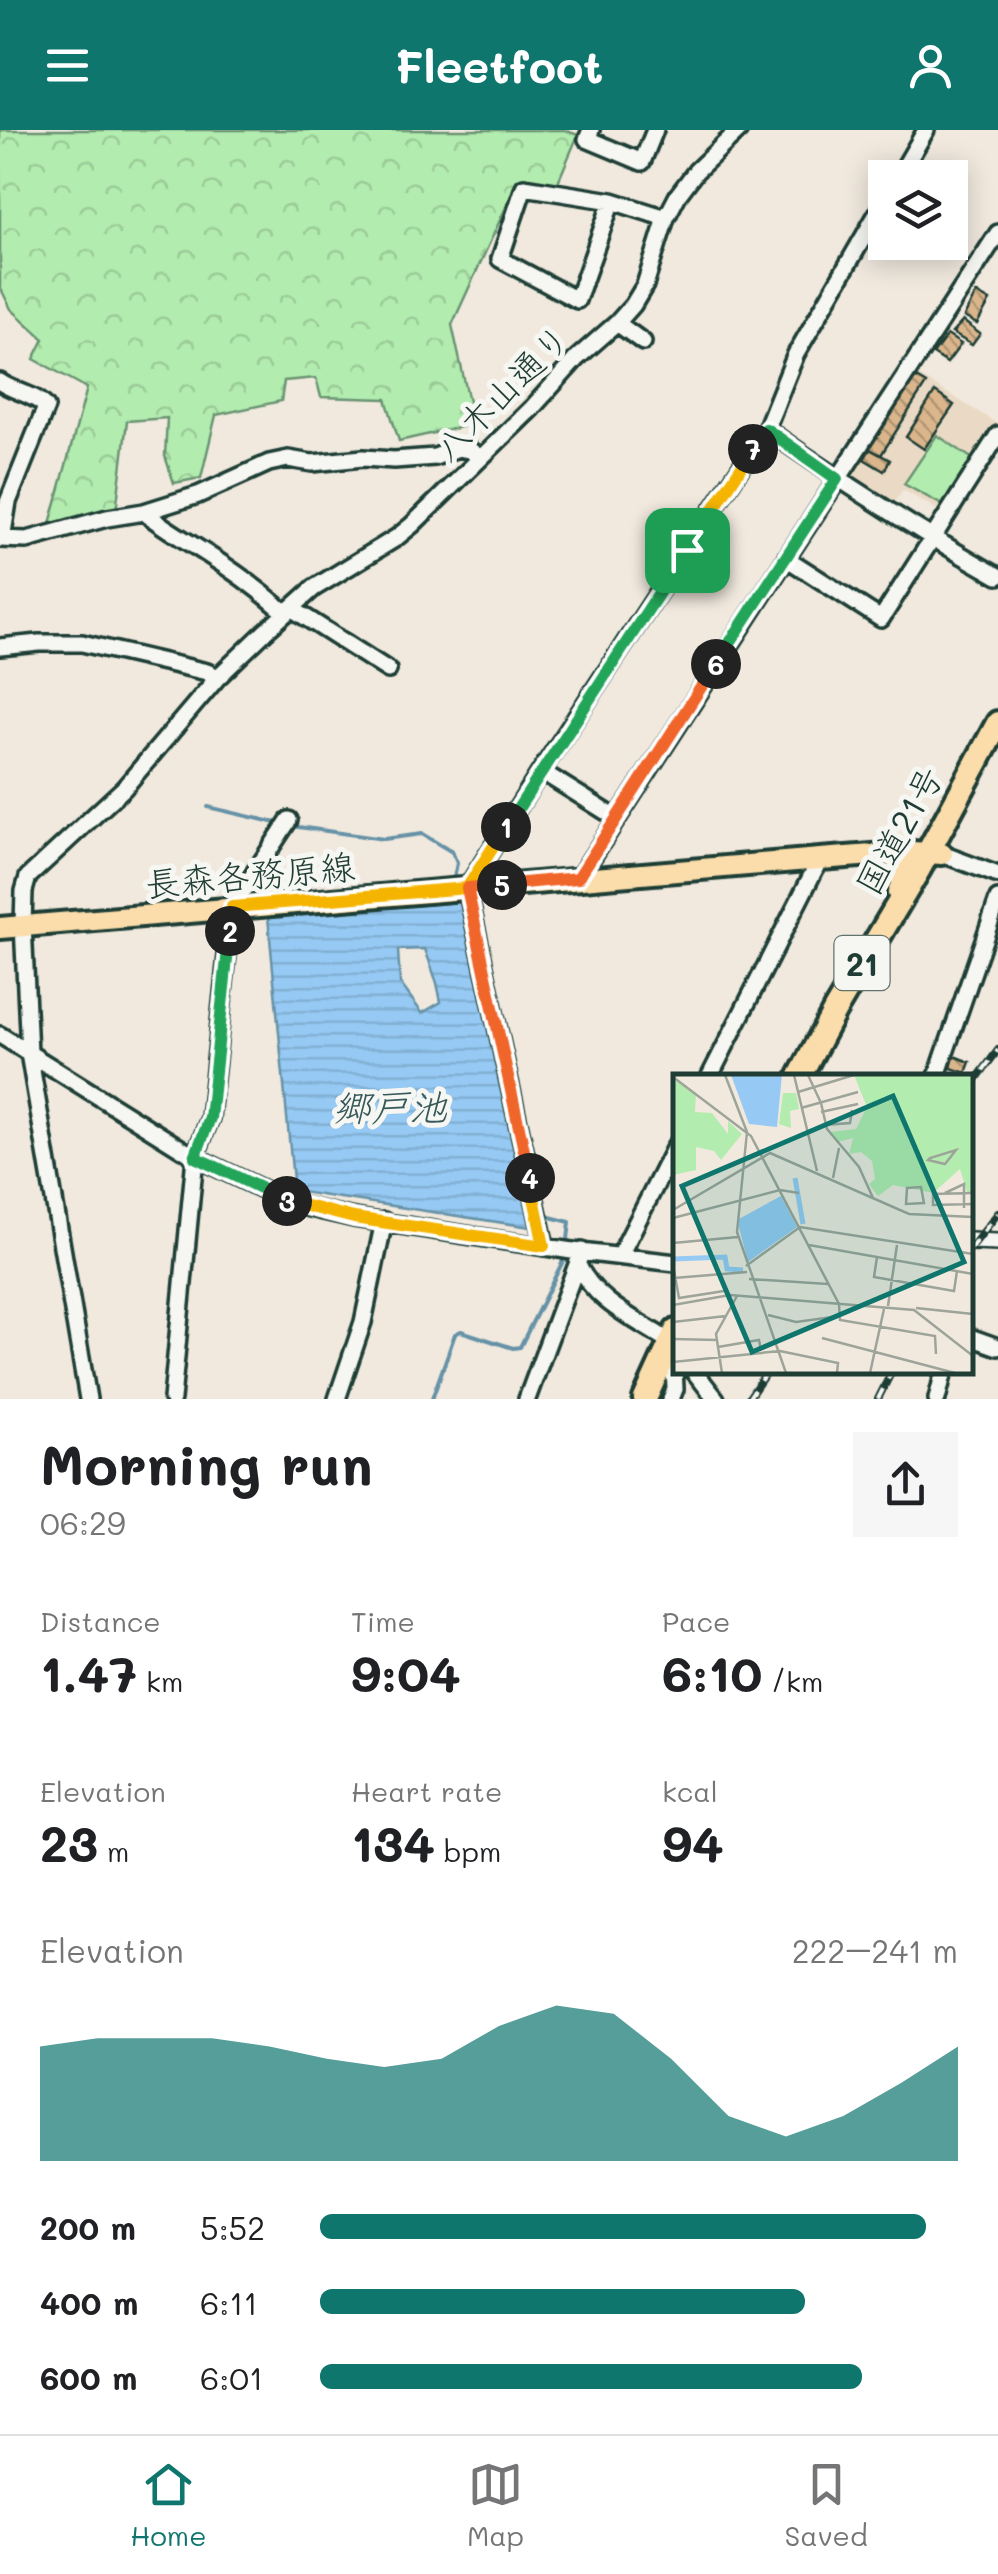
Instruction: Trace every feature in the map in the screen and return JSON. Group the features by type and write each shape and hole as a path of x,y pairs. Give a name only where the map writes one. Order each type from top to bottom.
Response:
{"highway":[{"name":"国道21号","path":"815,1074 934,853 998,722"},
{"name":"国道21号","path":"801,1074 889,920 998,754"},
{"path":"889,920 903,872 891,854"}],"main road":[{"name":"長森各務原線","path":"0,928 578,878 934,853"}],"street":[{"path":"591,130 587,138 642,162 655,130"},
{"name":"八木山通り","path":"288,611 314,588 404,532 532,408 577,358 617,323 645,284 666,218 696,170 739,130"},
{"path":"908,160 926,130"},
{"path":"612,201 578,300 500,259 524,187 612,201 666,218"},
{"path":"665,1373 540,1223 456,889 541,771 766,429 796,354 868,229"},
{"path":"578,878 998,233"},
{"path":"617,323 642,342"},
{"path":"0,382 46,407 4,502 1,539 27,540 144,512 198,496 288,458 312,464 362,458 394,460 435,457 458,448 470,450 480,458"},
{"path":"766,429 837,479 998,576"},
{"path":"786,558 881,619 998,435"},
{"path":"144,512 288,611 388,670"},
{"path":"88,1399 29,1053 24,891 28,878 109,802 218,677 288,611"},
{"path":"0,648 39,642 82,643 218,677"},
{"path":"541,771 616,818"},
{"path":"172,1399 195,1157 210,1118 232,907 286,825"},
{"path":"934,853 998,875"},
{"path":"711,1074 820,859"},
{"path":"938,1074 998,899"},
{"path":"0,1034 195,1157 294,1204 354,1218 566,1253 673,1262"},
{"path":"620,1255 673,1151"},
{"path":"337,1399 362,1322 384,1221"},
{"path":"973,1241 998,1242"},
{"path":"527,1399 566,1253"},
{"path":"973,1338 998,1347"},
{"path":"633,1399 653,1367 665,1373"},
{"path":"696,1374 716,1399"},
{"path":"938,1399 944,1374"}],"shaded area":[{"path":"913,372 998,424 943,513 903,490 890,509 843,480"}],"green space":[{"path":"0,130 564,130 578,135 558,182 517,183 452,325 474,424 399,441 386,399 321,397 316,378 284,381 281,401 216,415 201,478 174,483 165,456 167,418 127,421 116,512 50,524 87,388 34,359 44,339 11,309 0,287"},
{"path":"937,435 973,459 944,506 904,484"}],"water":[{"name":"郷戸池","path":"460,902 530,1227 294,1191 268,917","holes":["425,949 441,1002 422,1013 400,983 398,950"]}],"building":[{"path":"976,293 990,301 977,324 964,317"},
{"path":"963,321 980,334 972,345 952,333"},
{"path":"947,335 961,344 947,363 933,354"},
{"path":"913,376 926,384 881,455 866,447"},
{"path":"935,392 954,405 924,449 906,437"},
{"path":"870,449 890,460 884,471 864,459"},
{"path":"954,1056 970,1062 966,1073 951,1068"}],"waterway":[{"path":"208,807 281,824"},
{"path":"291,826 384,839 422,834 452,852 457,863 453,883"},
{"path":"546,1216 570,1222 567,1248"},
{"path":"432,1399 455,1334 461,1331 520,1347 565,1257"}],"railway":[{"path":"973,1084 998,1050"},
{"path":"973,1245 998,1213"},
{"path":"748,1399 765,1374"},
{"path":"878,1399 890,1374"}],"route":[{"path":"687,550 467,888 232,907 210,1118 195,1157 294,1204 354,1218 544,1246 467,888 578,878 837,479 766,429 687,550"}]}
